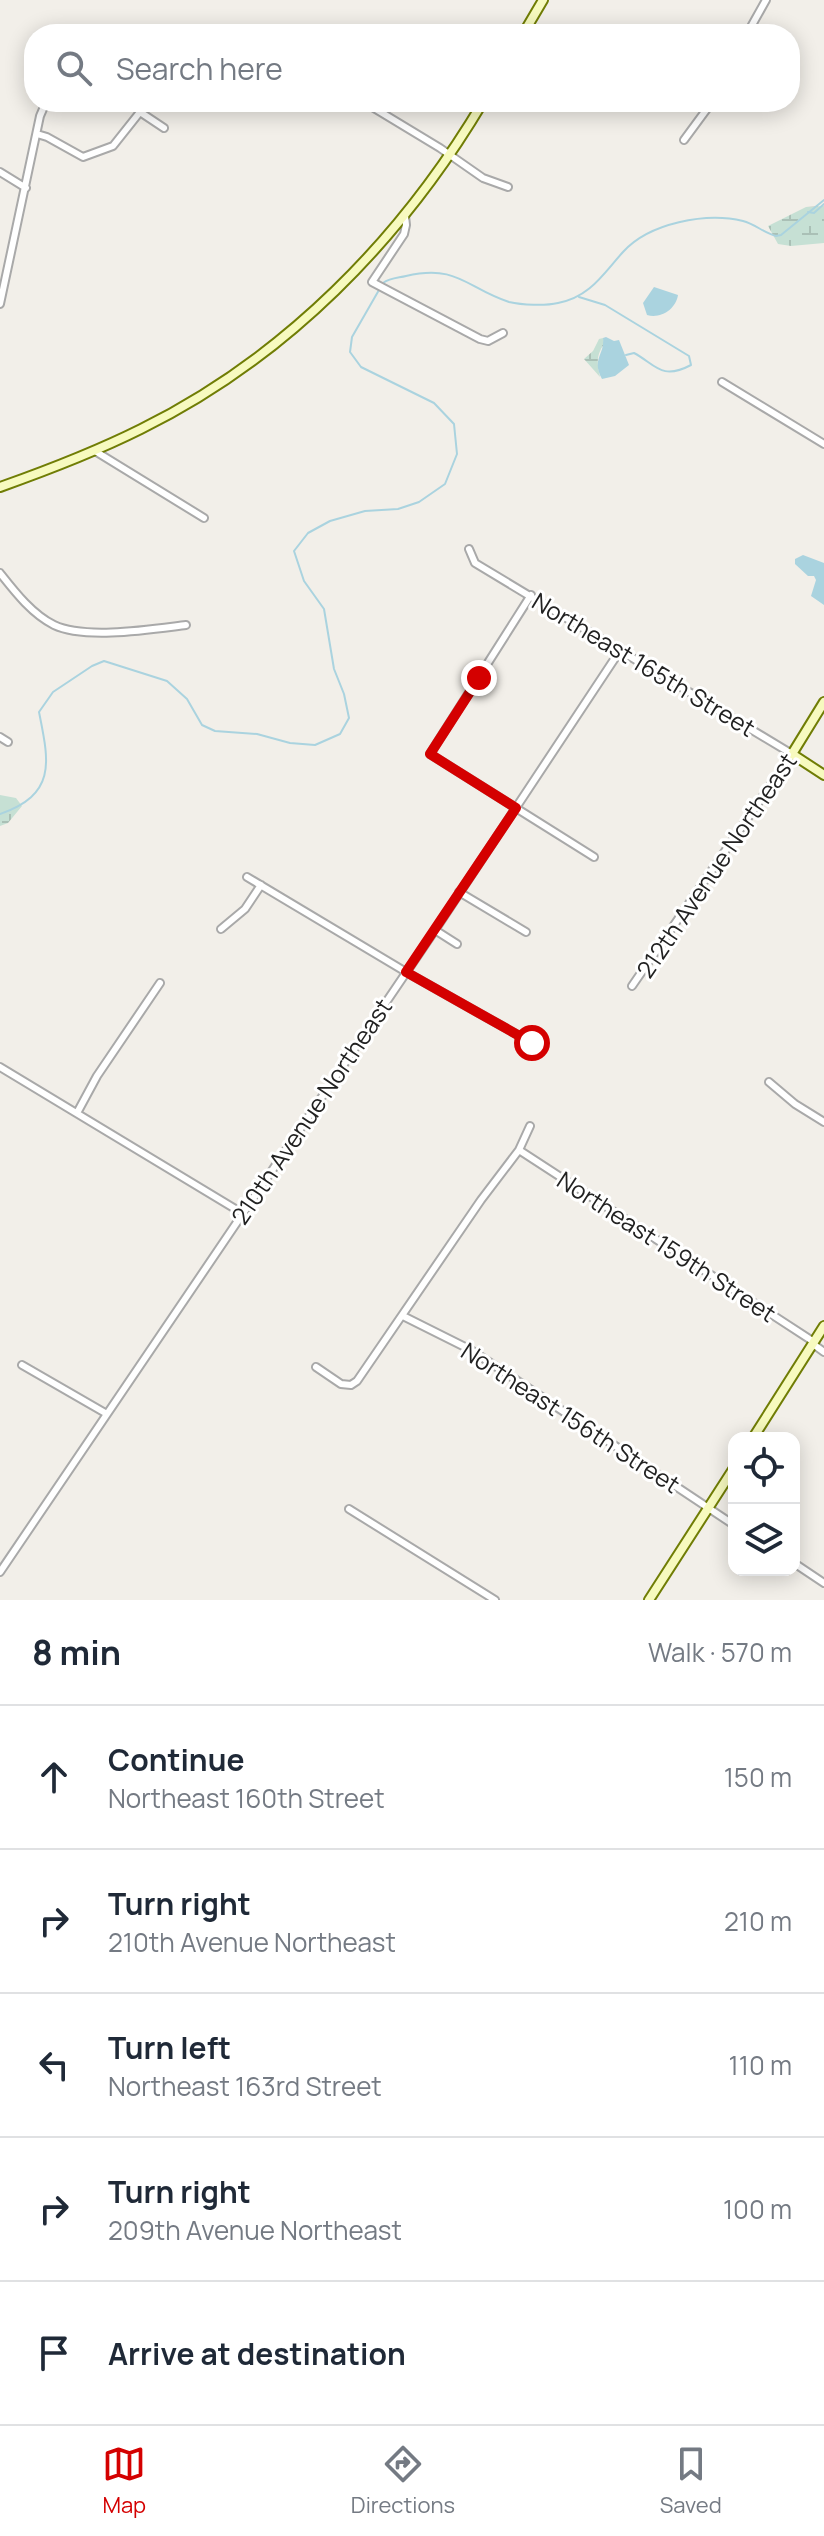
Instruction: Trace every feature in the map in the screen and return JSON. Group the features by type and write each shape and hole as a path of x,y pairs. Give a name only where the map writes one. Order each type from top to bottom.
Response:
{"street":[{"path":"529,24 543,0"},
{"path":"753,24 766,0"},
{"path":"0,304 42,112"},
{"path":"37,134 83,157 113,146 140,112 164,128"},
{"path":"380,112 483,178 508,187"},
{"path":"0,487 95,451 169,414 255,359 323,302 405,216 451,156 477,112"},
{"path":"684,140 705,112"},
{"path":"0,172 26,188"},
{"path":"405,216 404,234 372,279 374,284 480,339 488,341 503,333"},
{"path":"722,382 824,444"},
{"path":"95,451 204,518"},
{"name":"Northeast 165th Street","path":"469,549 475,563 824,775"},
{"path":"0,573 26,604 57,627 114,632 186,625"},
{"path":"531,595 430,754 594,857"},
{"name":"210th Avenue Northeast","path":"0,1572 435,930 621,649"},
{"name":"212th Avenue Northeast","path":"632,986 792,754 824,702"},
{"path":"0,737 8,742"},
{"path":"247,877 532,1043"},
{"path":"221,929 245,909 261,885"},
{"path":"459,892 526,932"},
{"path":"435,930 457,944"},
{"path":"77,1113 97,1076 160,983"},
{"path":"0,1067 242,1213"},
{"path":"769,1082 795,1104 824,1122"},
{"path":"316,1367 341,1384 351,1385 357,1381 481,1200 519,1150 530,1126"},
{"name":"Northeast 159th Street","path":"519,1150 824,1352"},
{"name":"Northeast 156th Street","path":"403,1316 424,1329 462,1345 728,1521"},
{"path":"757,1432 824,1326"},
{"path":"22,1365 107,1414"},
{"path":"649,1600 728,1478"},
{"path":"349,1509 495,1600"},
{"path":"800,1567 824,1583"}],"green space":[{"path":"824,206 824,243 778,244 768,226 806,207"},
{"path":"603,338 598,360 600,377 584,359"},
{"path":"0,795 16,798 22,806 8,823 0,826"}],"water":[{"path":"654,287 678,295 671,309 652,316 647,315 643,303"},
{"path":"603,338 619,340 629,365 615,376 602,379 598,362"},
{"path":"803,555 824,563 824,605 811,596 816,580 814,576 808,576 795,564 795,559"}],"waterway":[{"path":"0,814 32,797 45,774 45,746 39,712 53,692 104,661 167,681 187,699 202,725 215,731 257,734 290,743 315,745 340,734 349,718 334,669 324,609 304,581 294,551 308,533 330,521 365,511 398,509 419,502 445,484 457,454 454,424 434,403 361,367 350,352 352,337 383,283 406,276 438,273 461,279 509,302 534,305 558,303 579,296 634,242 663,227 696,219 728,219 747,222 776,236 824,200"},
{"path":"808,212 814,213 824,204"},
{"path":"579,297 605,305 689,356 691,365 681,370 665,371 634,353 626,355"}],"route":[{"path":"479,678 430,754 516,808 406,972 532,1043"}]}
